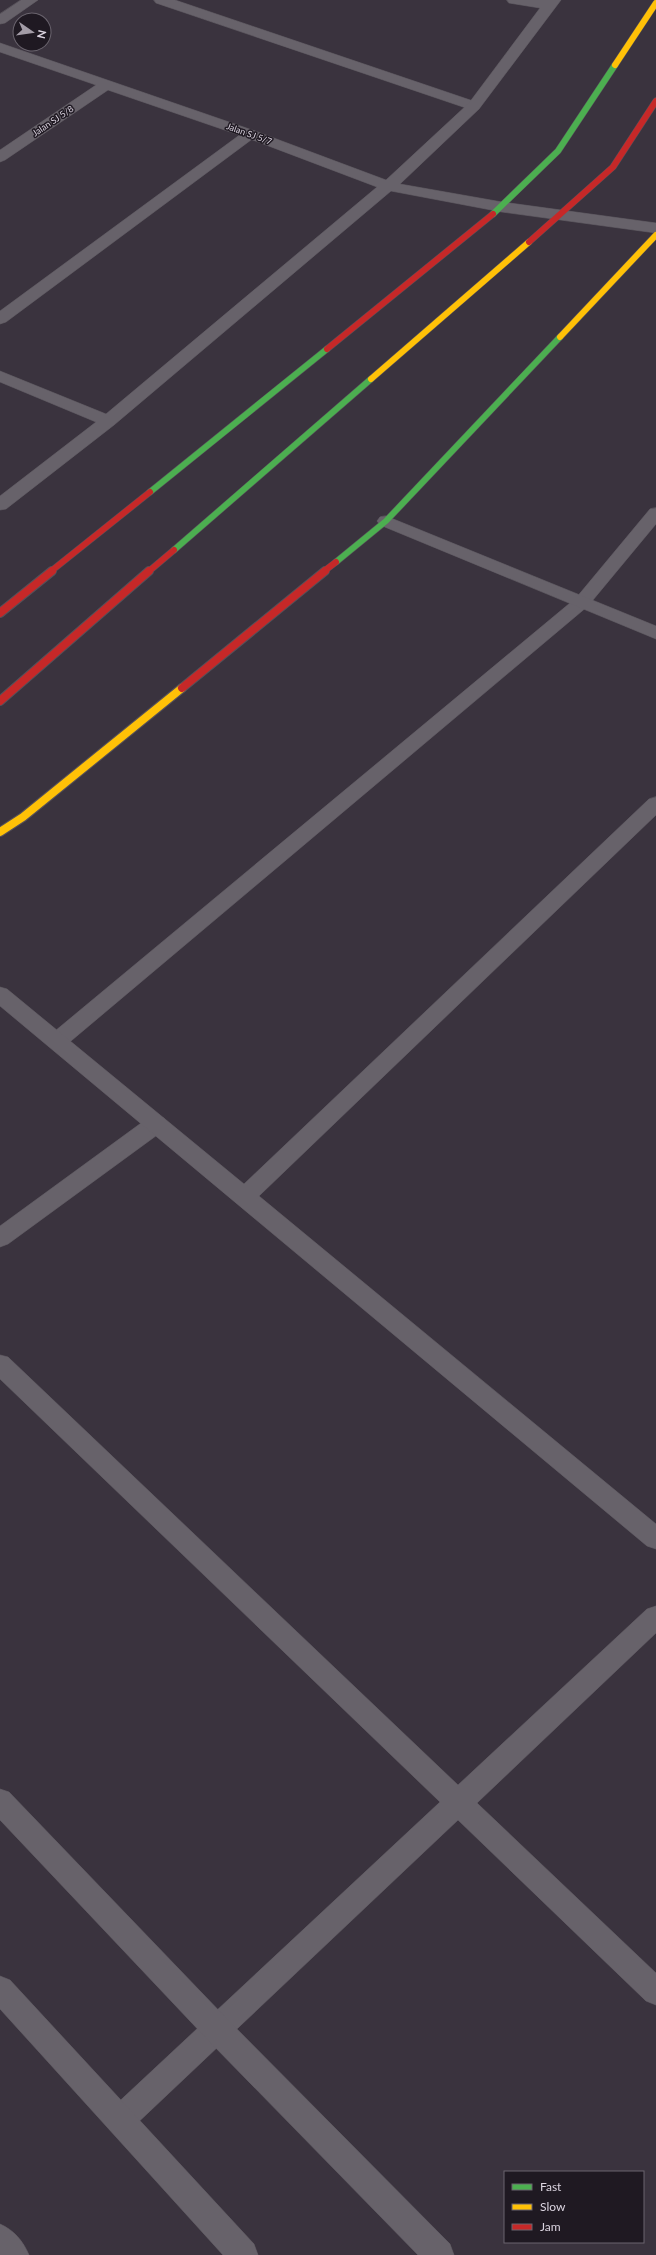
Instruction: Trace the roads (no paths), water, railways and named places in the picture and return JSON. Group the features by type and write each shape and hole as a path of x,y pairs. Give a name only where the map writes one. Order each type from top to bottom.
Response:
{"street":[{"path":"0,20 31,0"},
{"path":"161,0 474,106"},
{"path":"514,0 553,3"},
{"path":"0,505 108,421 388,186 474,106 553,3"},
{"path":"0,613 502,207 558,151 656,3"},
{"name":"Jalan SJ 5/7","path":"0,47 250,134 388,186 502,207 656,228"},
{"name":"Jalan SJ 5/8","path":"0,157 106,84"},
{"path":"0,701 562,214 613,167 656,102"},
{"path":"0,319 250,134"},
{"path":"0,832 22,817 386,521 656,235"},
{"path":"0,376 108,421"},
{"path":"57,1041 582,602 656,513"},
{"path":"386,521 656,633"},
{"path":"244,1197 656,804"},
{"path":"0,994 656,1539"},
{"path":"0,1238 156,1124"},
{"path":"0,1364 656,1992"},
{"path":"120,2120 218,2030 656,1616"},
{"path":"0,1801 218,2030 439,2255"},
{"path":"0,1988 243,2255"},
{"path":"0,2239 14,2255"}]}
